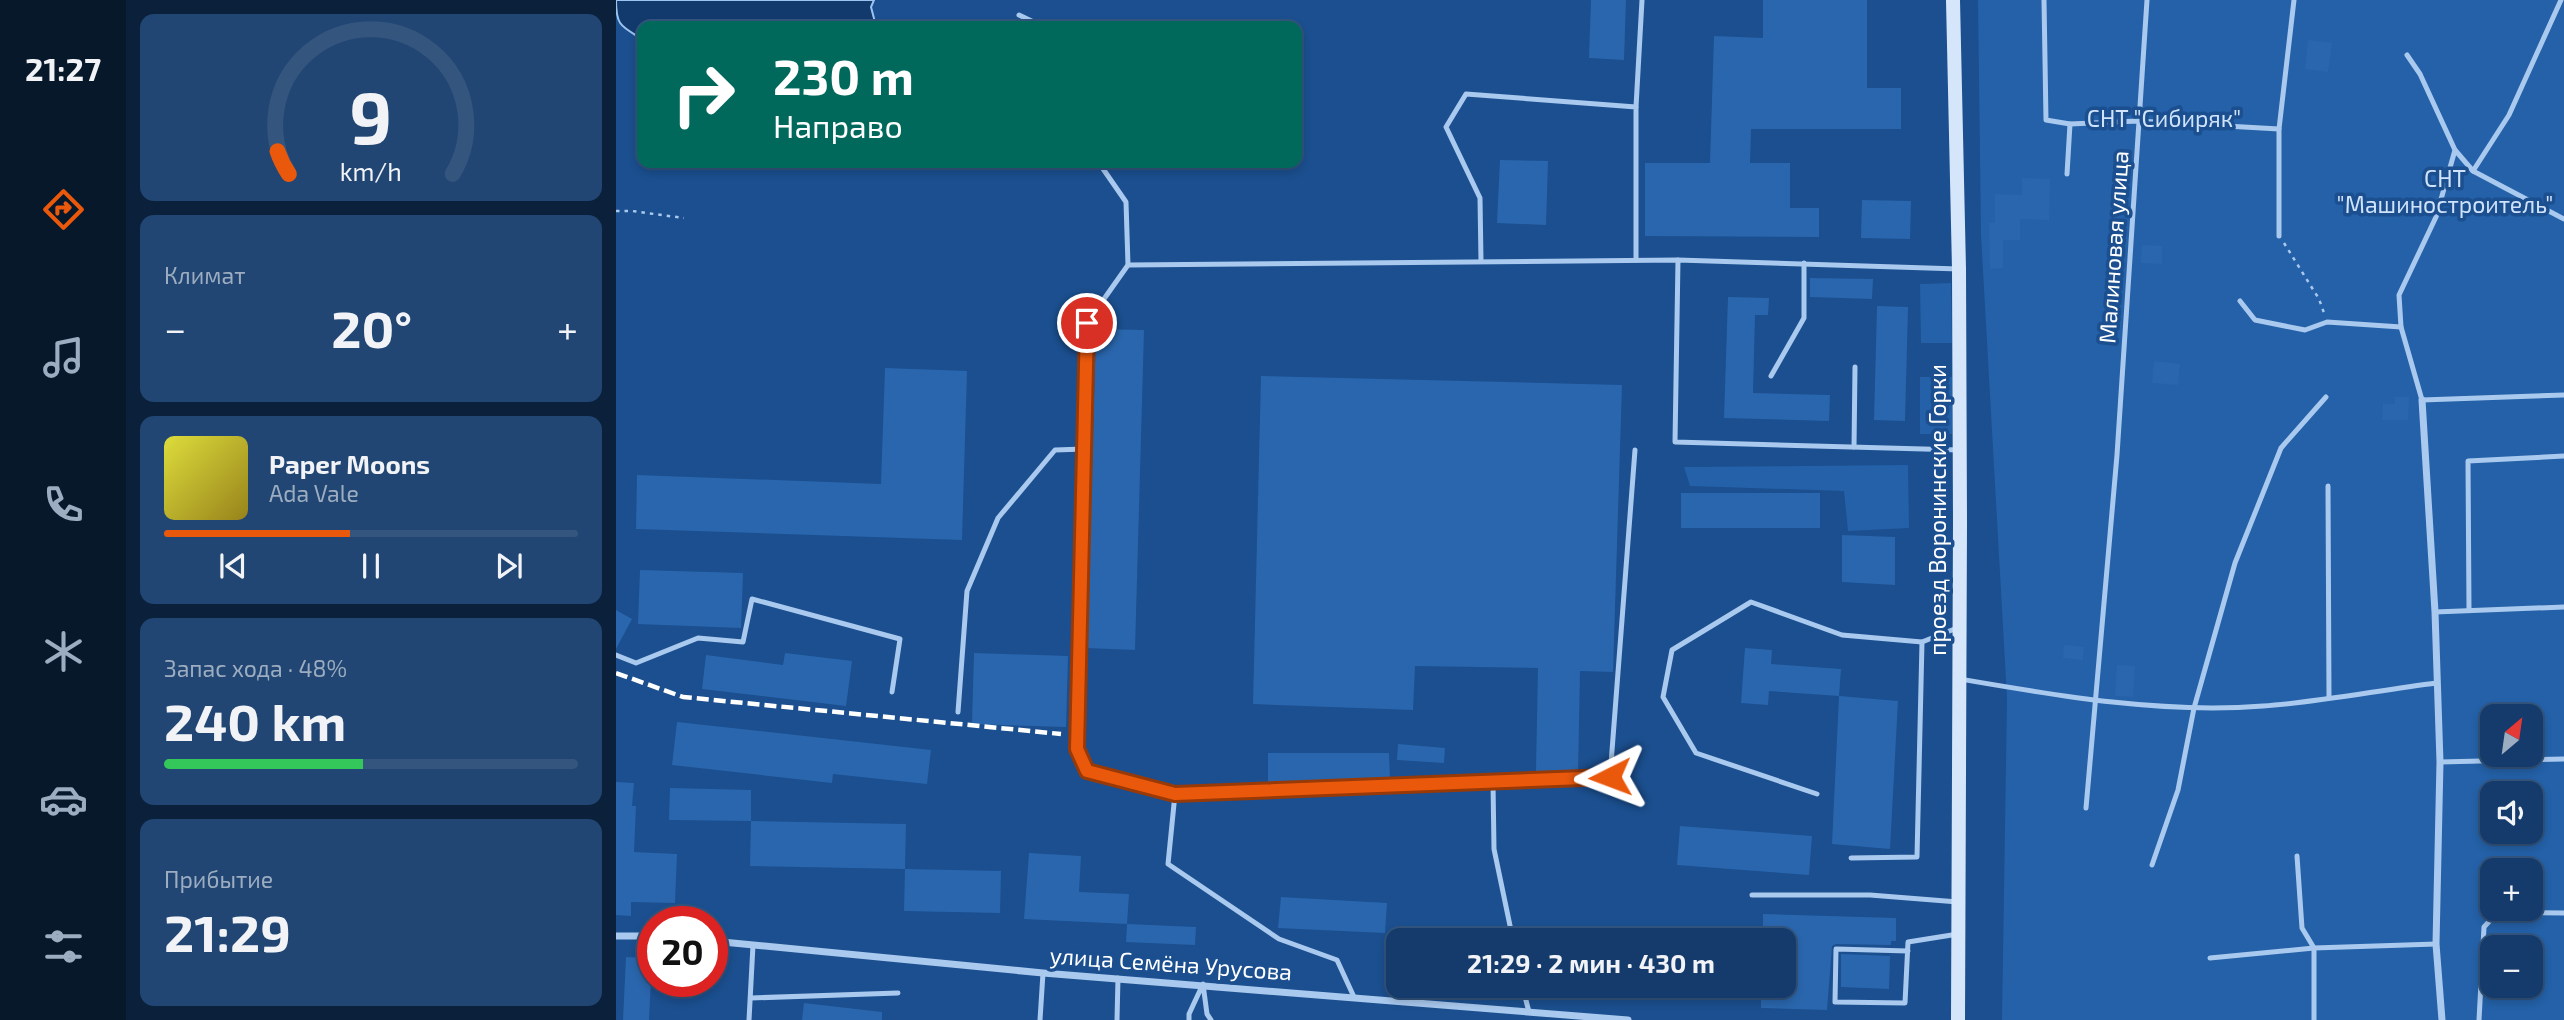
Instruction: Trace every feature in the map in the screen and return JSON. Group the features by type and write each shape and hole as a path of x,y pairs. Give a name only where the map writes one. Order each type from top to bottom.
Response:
{"street":[{"name":"проезд Воронинские Горки","path":"1953,0 1960,450 1958,1020"},
{"path":"2422,400 2435,611 2440,762 2436,944 2442,1020"},
{"path":"616,936 637,936"},
{"name":"улица Семёна Урусова","path":"728,943 1043,973 1203,984 1573,1018 1628,1020"}],"lane":[{"path":"1636,260 1636,107 1642,0"},
{"path":"2044,0 2046,120 2070,124 2138,121 2279,129"},
{"name":"Малиновая улица","path":"2086,808 2117,455 2147,0"},
{"path":"2279,236 2279,129 2294,0"},
{"path":"2473,171 2510,115 2561,0"},
{"path":"1019,15 1032,21"},
{"path":"2407,55 2420,74 2455,150 2473,171 2564,219"},
{"path":"1481,261 1480,198 1446,127 1466,94 1636,107"},
{"path":"2067,174 2070,124"},
{"path":"2455,150 2436,217 2399,295 2401,327 2422,400 2564,395"},
{"path":"1102,168 1126,202 1128,265 1087,323 1077,749 1087,771 1175,794 1610,777 1635,450"},
{"path":"1128,265 1678,260 1959,269"},
{"path":"1678,260 1675,442 1960,450"},
{"path":"1771,376 1804,318 1804,263"},
{"path":"2240,301 2255,320 2305,330 2327,322 2401,327"},
{"path":"1854,447 1855,367"},
{"path":"2152,865 2178,790 2194,708 2235,563 2281,448 2326,397"},
{"path":"958,712 967,591 998,518 1055,450 1084,449"},
{"path":"2469,610 2468,461 2564,456"},
{"path":"2328,486 2329,697"},
{"path":"616,655 636,663 698,638 743,642 752,599 900,639 892,692"},
{"path":"1816,794 1696,753 1663,697 1672,650 1751,602 1842,635 1922,642 1960,626"},
{"path":"2435,611 2564,607"},
{"path":"1851,858 1917,857 1922,642"},
{"path":"1960,679 2096,701 2194,708 2263,706 2437,683"},
{"path":"2440,762 2564,759"},
{"path":"1493,783 1494,849 1510,928"},
{"path":"1175,794 1168,864 1279,939 1337,960 1354,997"},
{"path":"2297,856 2302,928 2314,948 2314,1020"},
{"path":"1752,895 1870,895 1958,902"},
{"path":"2479,1020 2484,927 2498,912 2564,913"},
{"path":"1908,951 1836,948 1835,1002 1905,1003 1908,951 1908,942 1958,934"},
{"path":"2210,958 2314,948 2436,944"},
{"path":"749,1020 753,945"},
{"path":"1040,1020 1043,973"},
{"path":"1117,1020 1118,978"},
{"path":"1189,1020 1189,1014 1203,984"},
{"path":"1203,984 1207,1014 1211,1020"},
{"path":"751,998 898,993"},
{"path":"1525,998 1529,1012"}],"path":[{"path":"616,211 684,218"},
{"path":"2279,236 2319,299 2327,322"}],"green space":[{"path":"1978,0 2564,0 2564,1020 2002,1020 2007,698 1981,235"},
{"path":"1951,283 1952,343 1921,343 1920,284"},
{"path":"1920,377 1952,377 1952,434 1920,434"},
{"path":"1908,465 1909,528 1848,531 1844,491 1690,486 1684,467"}],"shaded area":[{"path":"616,0 874,0 871,7 875,21 637,21 637,36 621,24"}],"building":[{"path":"1591,0 1626,0 1624,60 1589,58"},
{"path":"1763,0 1867,0 1867,88 1901,88 1901,129 1751,129 1750,163 1790,163 1790,208 1819,208 1819,237 1645,236 1645,163 1710,163 1714,36 1763,38"},
{"path":"2308,40 2332,43 2328,72 2305,69"},
{"path":"1500,160 1548,161 1546,225 1497,223"},
{"path":"2022,178 2050,179 2049,220 2020,219 2020,240 2003,240 2003,268 1990,269 1989,223 1995,223 1995,194 2022,195"},
{"path":"1862,200 1911,201 1910,239 1861,238"},
{"path":"2142,245 2162,246 2162,264 2141,263"},
{"path":"1810,278 1873,279 1872,299 1810,297"},
{"path":"1728,297 1769,298 1768,315 1755,315 1753,393 1830,395 1829,421 1724,418"},
{"path":"1877,306 1908,307 1905,421 1874,420"},
{"path":"1096,329 1144,330 1135,650 1087,648"},
{"path":"2154,361 2180,364 2178,385 2152,383"},
{"path":"885,368 967,371 962,540 636,529 637,475 881,484"},
{"path":"1261,376 1622,385 1613,672 1580,671 1578,773 1536,771 1538,668 1415,666 1413,710 1253,704"},
{"path":"2395,397 2409,397 2408,420 2382,420 2383,404 2395,404"},
{"path":"1681,493 1820,493 1820,528 1681,528"},
{"path":"1842,535 1895,537 1895,585 1842,582"},
{"path":"640,570 743,573 741,628 638,624"},
{"path":"616,610 632,619 616,649"},
{"path":"2064,645 2084,647 2083,660 2063,658"},
{"path":"1745,648 1772,650 1771,664 1841,669 1839,696 1769,691 1768,705 1741,703"},
{"path":"785,653 852,661 846,706 702,689 706,655 783,665"},
{"path":"974,653 1068,656 1066,727 972,724"},
{"path":"2117,665 2135,666 2133,697 2115,696"},
{"path":"1839,696 1898,701 1890,849 1832,844"},
{"path":"677,722 931,750 927,784 833,774 832,783 672,765"},
{"path":"1398,744 1445,748 1444,763 1397,760"},
{"path":"1268,753 1389,753 1390,780 1268,782"},
{"path":"616,782 634,783 634,852 677,854 675,903 631,902 631,916 616,915"},
{"path":"670,788 751,790 751,821 669,820"},
{"path":"751,821 906,824 905,869 750,866"},
{"path":"1680,826 1812,836 1809,875 1677,865"},
{"path":"1029,853 1081,856 1079,892 1129,894 1127,924 1024,919"},
{"path":"905,869 1001,871 1000,913 904,911"},
{"path":"1281,897 1387,903 1385,933 1278,928"},
{"path":"1763,914 1896,918 1896,941 1891,941 1891,945 1832,946 1827,1010 1761,1008 1761,998 1796,998 1796,928 1763,928"},
{"path":"1127,924 1196,927 1195,945 1126,942"},
{"path":"1841,954 1890,956 1889,989 1841,987"},
{"path":"626,957 637,957 637,997 650,997 649,1020 623,1020"},
{"path":"804,1003 882,1012 882,1020 802,1020"}],"railway":[{"path":"616,673 683,697 1061,734"}],"route":[{"path":"1087,323 1077,749 1087,771 1175,794 1610,777"}],"park label":[{"name":"СНТ \"Сибиряк\"","path":"2164,118"},
{"name":"СНТ \"Машиностроитель\"","path":"2445,191"}]}
